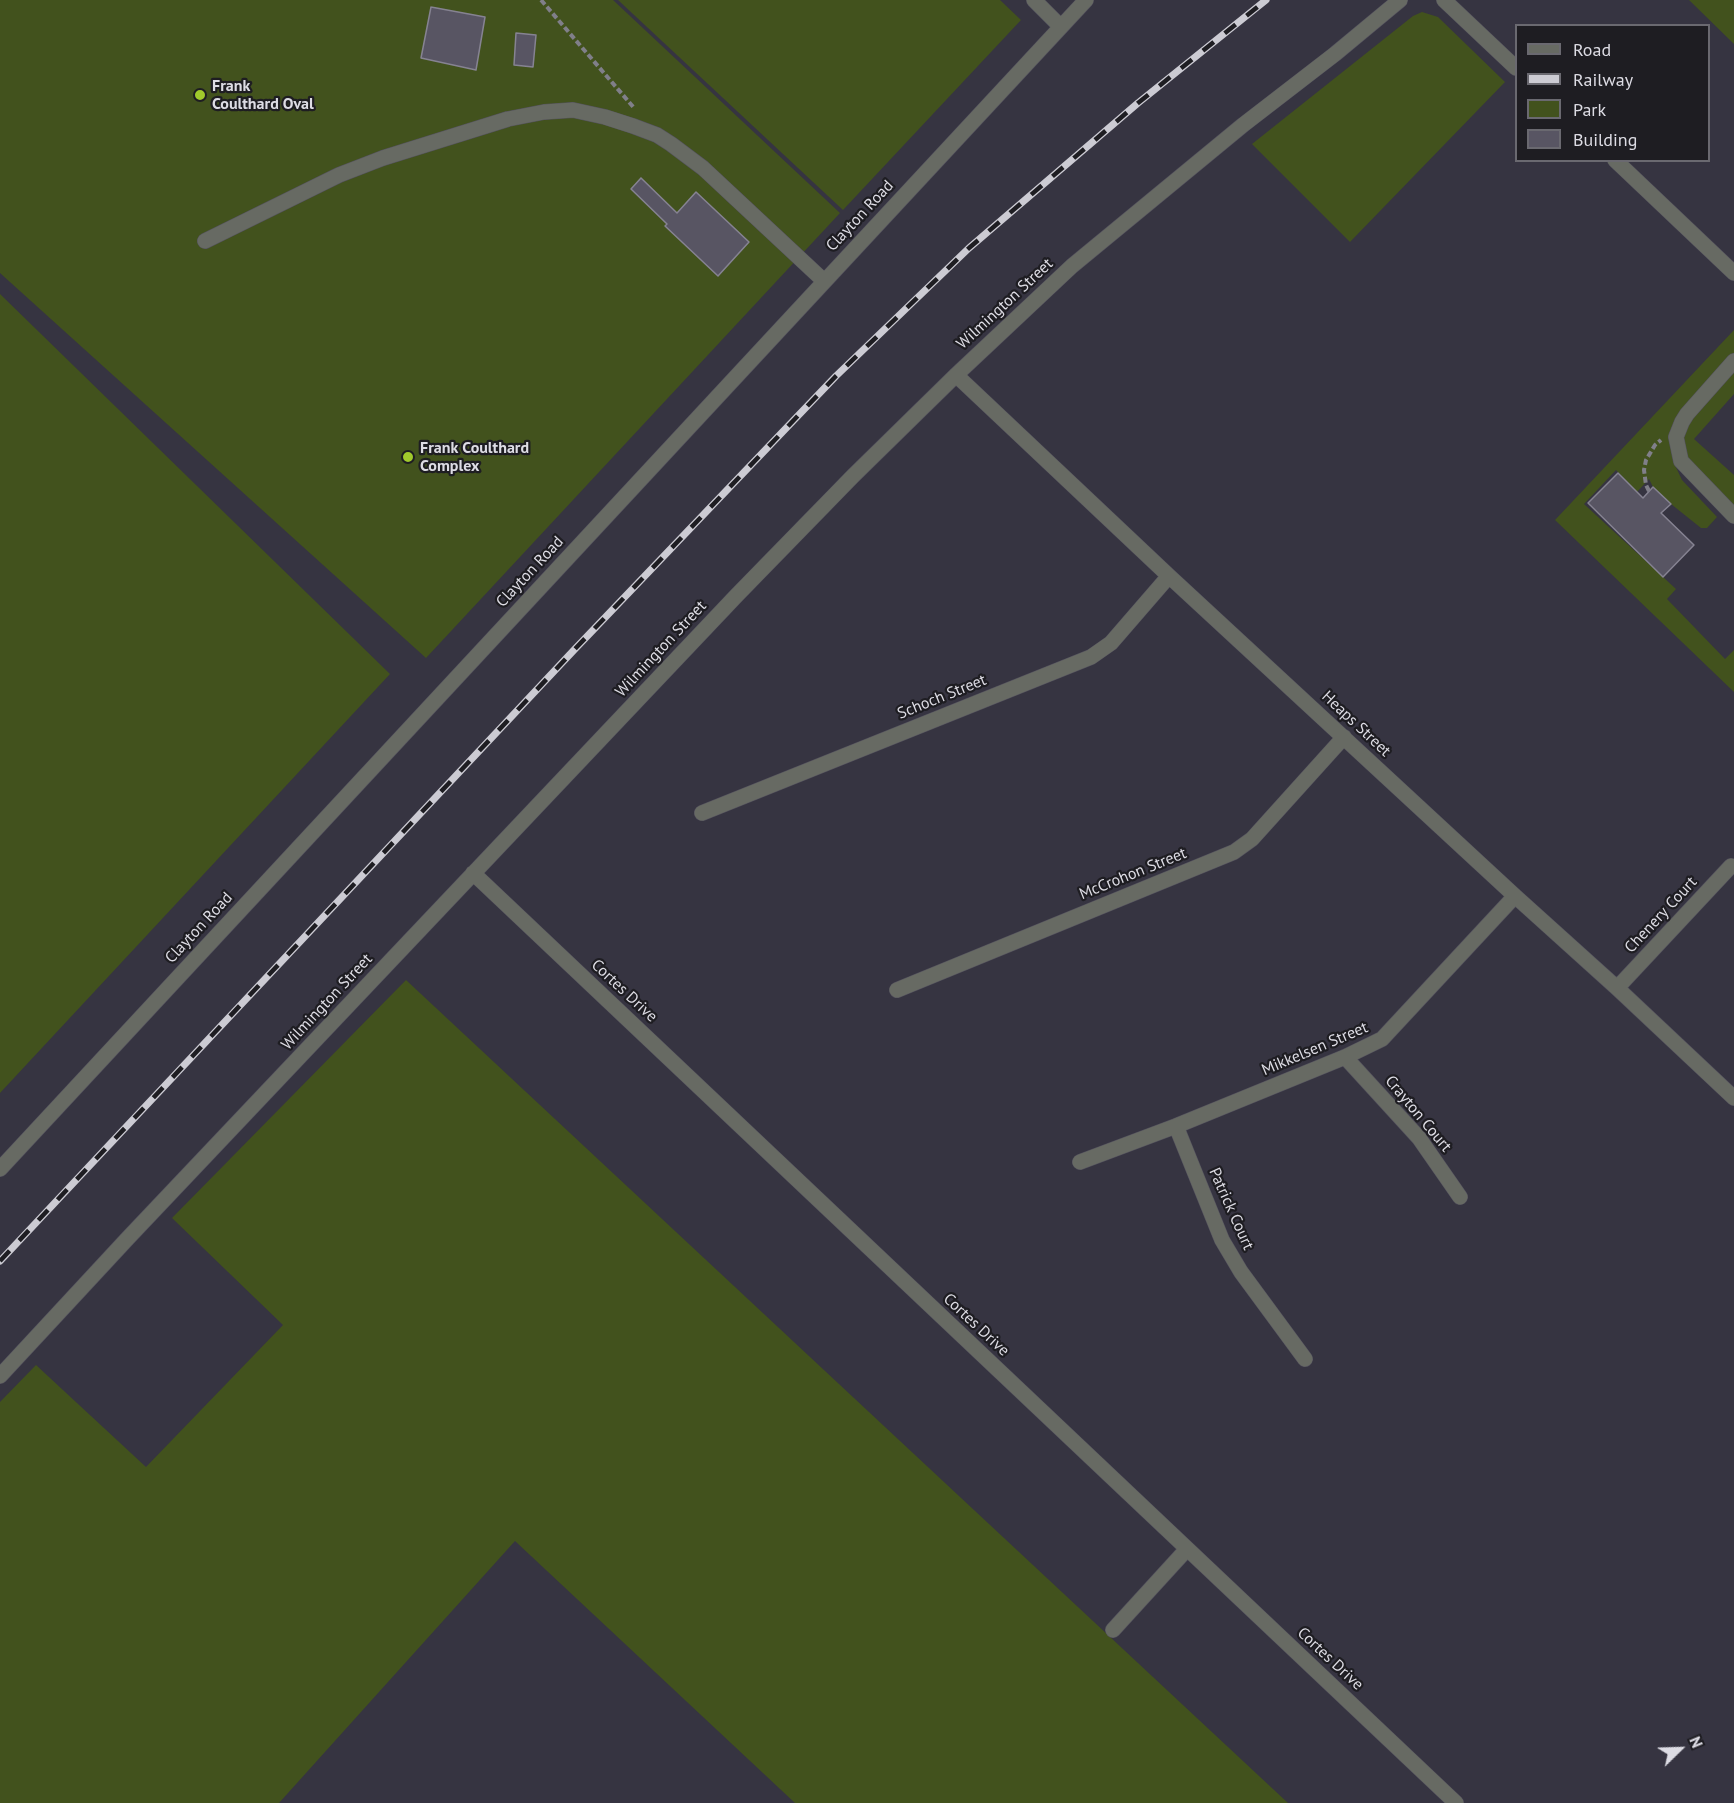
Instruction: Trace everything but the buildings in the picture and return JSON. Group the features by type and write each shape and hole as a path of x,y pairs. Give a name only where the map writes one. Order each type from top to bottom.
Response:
{"street":[{"path":"1034,0 1062,27"},
{"name":"Clayton Road","path":"0,1169 1086,0"},
{"name":"Wilmington Street","path":"0,1376 473,873 853,476 1072,266 1243,125 1400,0"},
{"path":"1444,0 1515,67"},
{"path":"205,241 350,171 383,158 508,119 544,112 573,110 605,117 657,135 703,168 824,281"},
{"path":"1617,162 1734,273"},
{"path":"1734,361 1687,414 1676,437 1681,461 1734,516"},
{"name":"Heaps Street","path":"956,375 1169,576 1734,1098"},
{"name":"Schoch Street","path":"702,813 1092,657 1111,643 1169,576"},
{"name":"McCrohon Street","path":"897,990 1234,852 1252,839 1344,737"},
{"name":"Chenery Court","path":"1617,988 1731,866"},
{"name":"Cortes Drive","path":"473,873 1456,1803"},
{"name":"Mikkelsen Street","path":"1080,1162 1176,1126 1345,1057 1382,1039 1515,896"},
{"name":"Crayton Court","path":"1345,1057 1419,1138 1460,1197"},
{"name":"Patrick Court","path":"1176,1126 1222,1240 1257,1295 1305,1359"},
{"path":"1113,1630 1187,1549"}],"path":[{"path":"541,0 657,135"},
{"path":"1649,491 1645,478 1647,460 1656,445 1672,430 1679,429"}],"green space":[{"name":"Frank Coulthard Complex","path":"0,0 613,0 840,213 426,658 0,273"},
{"path":"618,0 1000,0 1021,20 843,210"},
{"path":"1689,0 1734,0 1734,44"},
{"path":"1422,12 1438,17 1505,82 1350,242 1252,144 1413,16"},
{"path":"0,294 390,674 0,1093"},
{"path":"1734,330 1734,353 1692,399 1674,463 1682,480 1717,517 1707,528 1701,528 1671,504 1653,487 1649,479 1637,492 1616,470 1584,504 1676,589 1667,599 1725,659 1734,650 1734,692 1555,520"},
{"path":"1734,372 1734,394 1694,439 1734,475 1734,509 1688,461 1682,442 1688,422"},
{"path":"406,980 1288,1803 795,1803 515,1541 279,1803 0,1803 0,1402 36,1365 146,1467 283,1325 172,1218"}],"railway":[{"path":"0,1261 574,650 836,376 969,248 1138,103 1266,0"}],"place":[{"name":"Frank Coulthard Oval","path":"200,95"},
{"name":"Frank Coulthard Complex","path":"408,457"}]}
